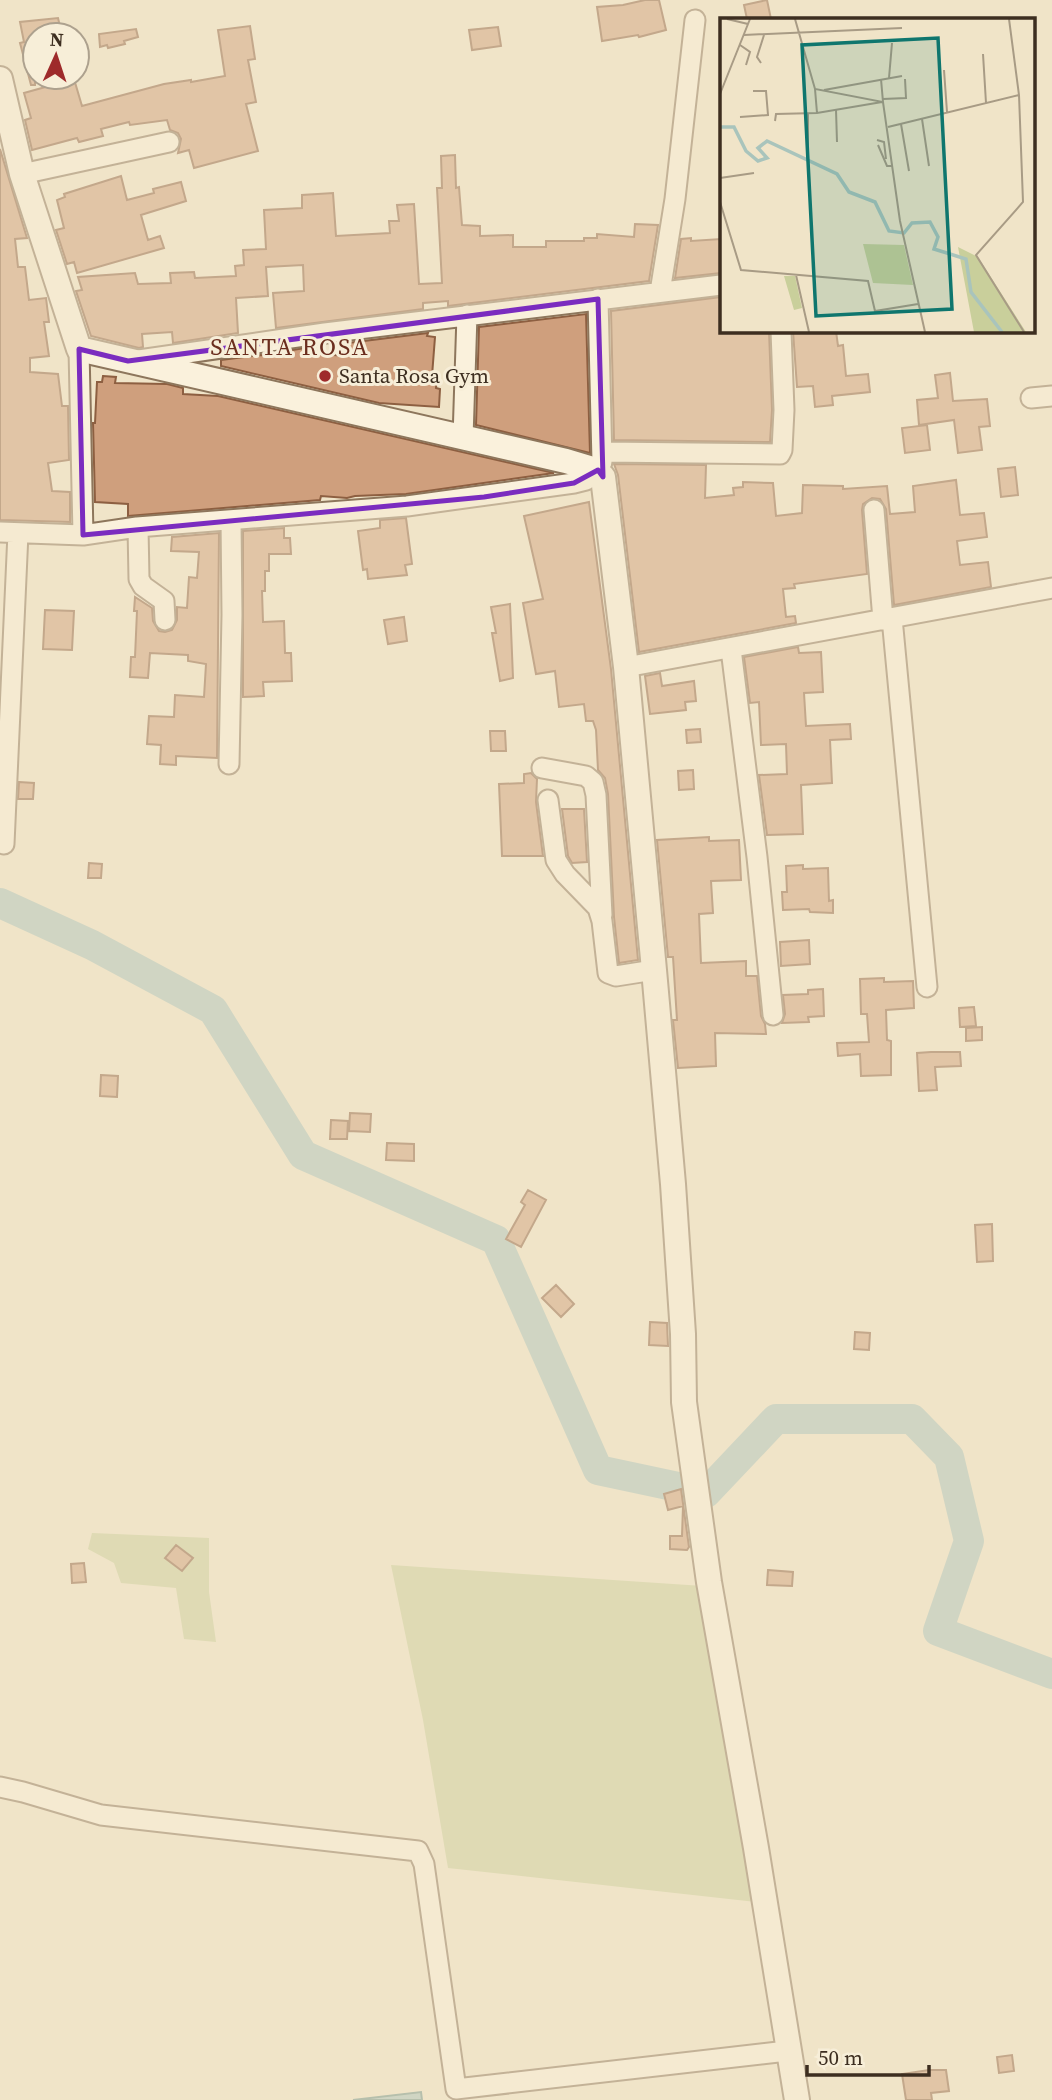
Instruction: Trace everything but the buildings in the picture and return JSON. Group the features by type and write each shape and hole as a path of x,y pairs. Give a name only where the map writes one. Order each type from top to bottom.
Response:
{"street":[{"path":"660,292 675,199 695,20"},
{"path":"0,79 22,174 79,349 83,535"},
{"path":"22,174 169,142"},
{"path":"128,361 325,333 720,285"},
{"path":"598,299 600,466 626,667 654,970 674,1198 683,1334 684,1402 709,1583 797,2100"},
{"path":"463,438 467,315"},
{"path":"79,349 463,438 600,466 780,454 784,410 781,332"},
{"path":"1031,398 1052,396"},
{"path":"4,845 9,533 83,535 138,527 407,506 573,483 586,480 600,466"},
{"path":"874,510 927,986"},
{"path":"229,764 231,520"},
{"path":"138,527 139,579 143,586 164,601 165,621"},
{"path":"626,667 1052,588"},
{"path":"731,649 757,857 773,1015"},
{"path":"542,768 586,776 593,782 608,973 616,976 654,970"},
{"path":"548,800 554,852 559,867 598,908 603,921"},
{"path":"0,1787 101,1815 418,1851 424,1864 456,2089 787,2051"}],"highlighted area":[{"path":"598,299 603,477 598,470 574,483 484,497 83,535 79,349 128,361"}],"green space":[{"path":"92,1533 209,1538 209,1592 216,1642 184,1639 176,1588 121,1583 114,1563 88,1549"},
{"path":"391,1565 703,1586 756,1902 448,1868 423,1720"}],"water":[{"path":"421,2092 422,2100 353,2100"}],"waterway":[{"path":"0,903 92,945 213,1010 303,1155 496,1240 598,1470 706,1493 776,1419 912,1419 949,1457 969,1541 938,1631 1052,1674"}],"place":[{"name":"Santa Rosa Gym","path":"325,376"}],"district":[{"name":"SANTA ROSA","path":"290,347"}]}
